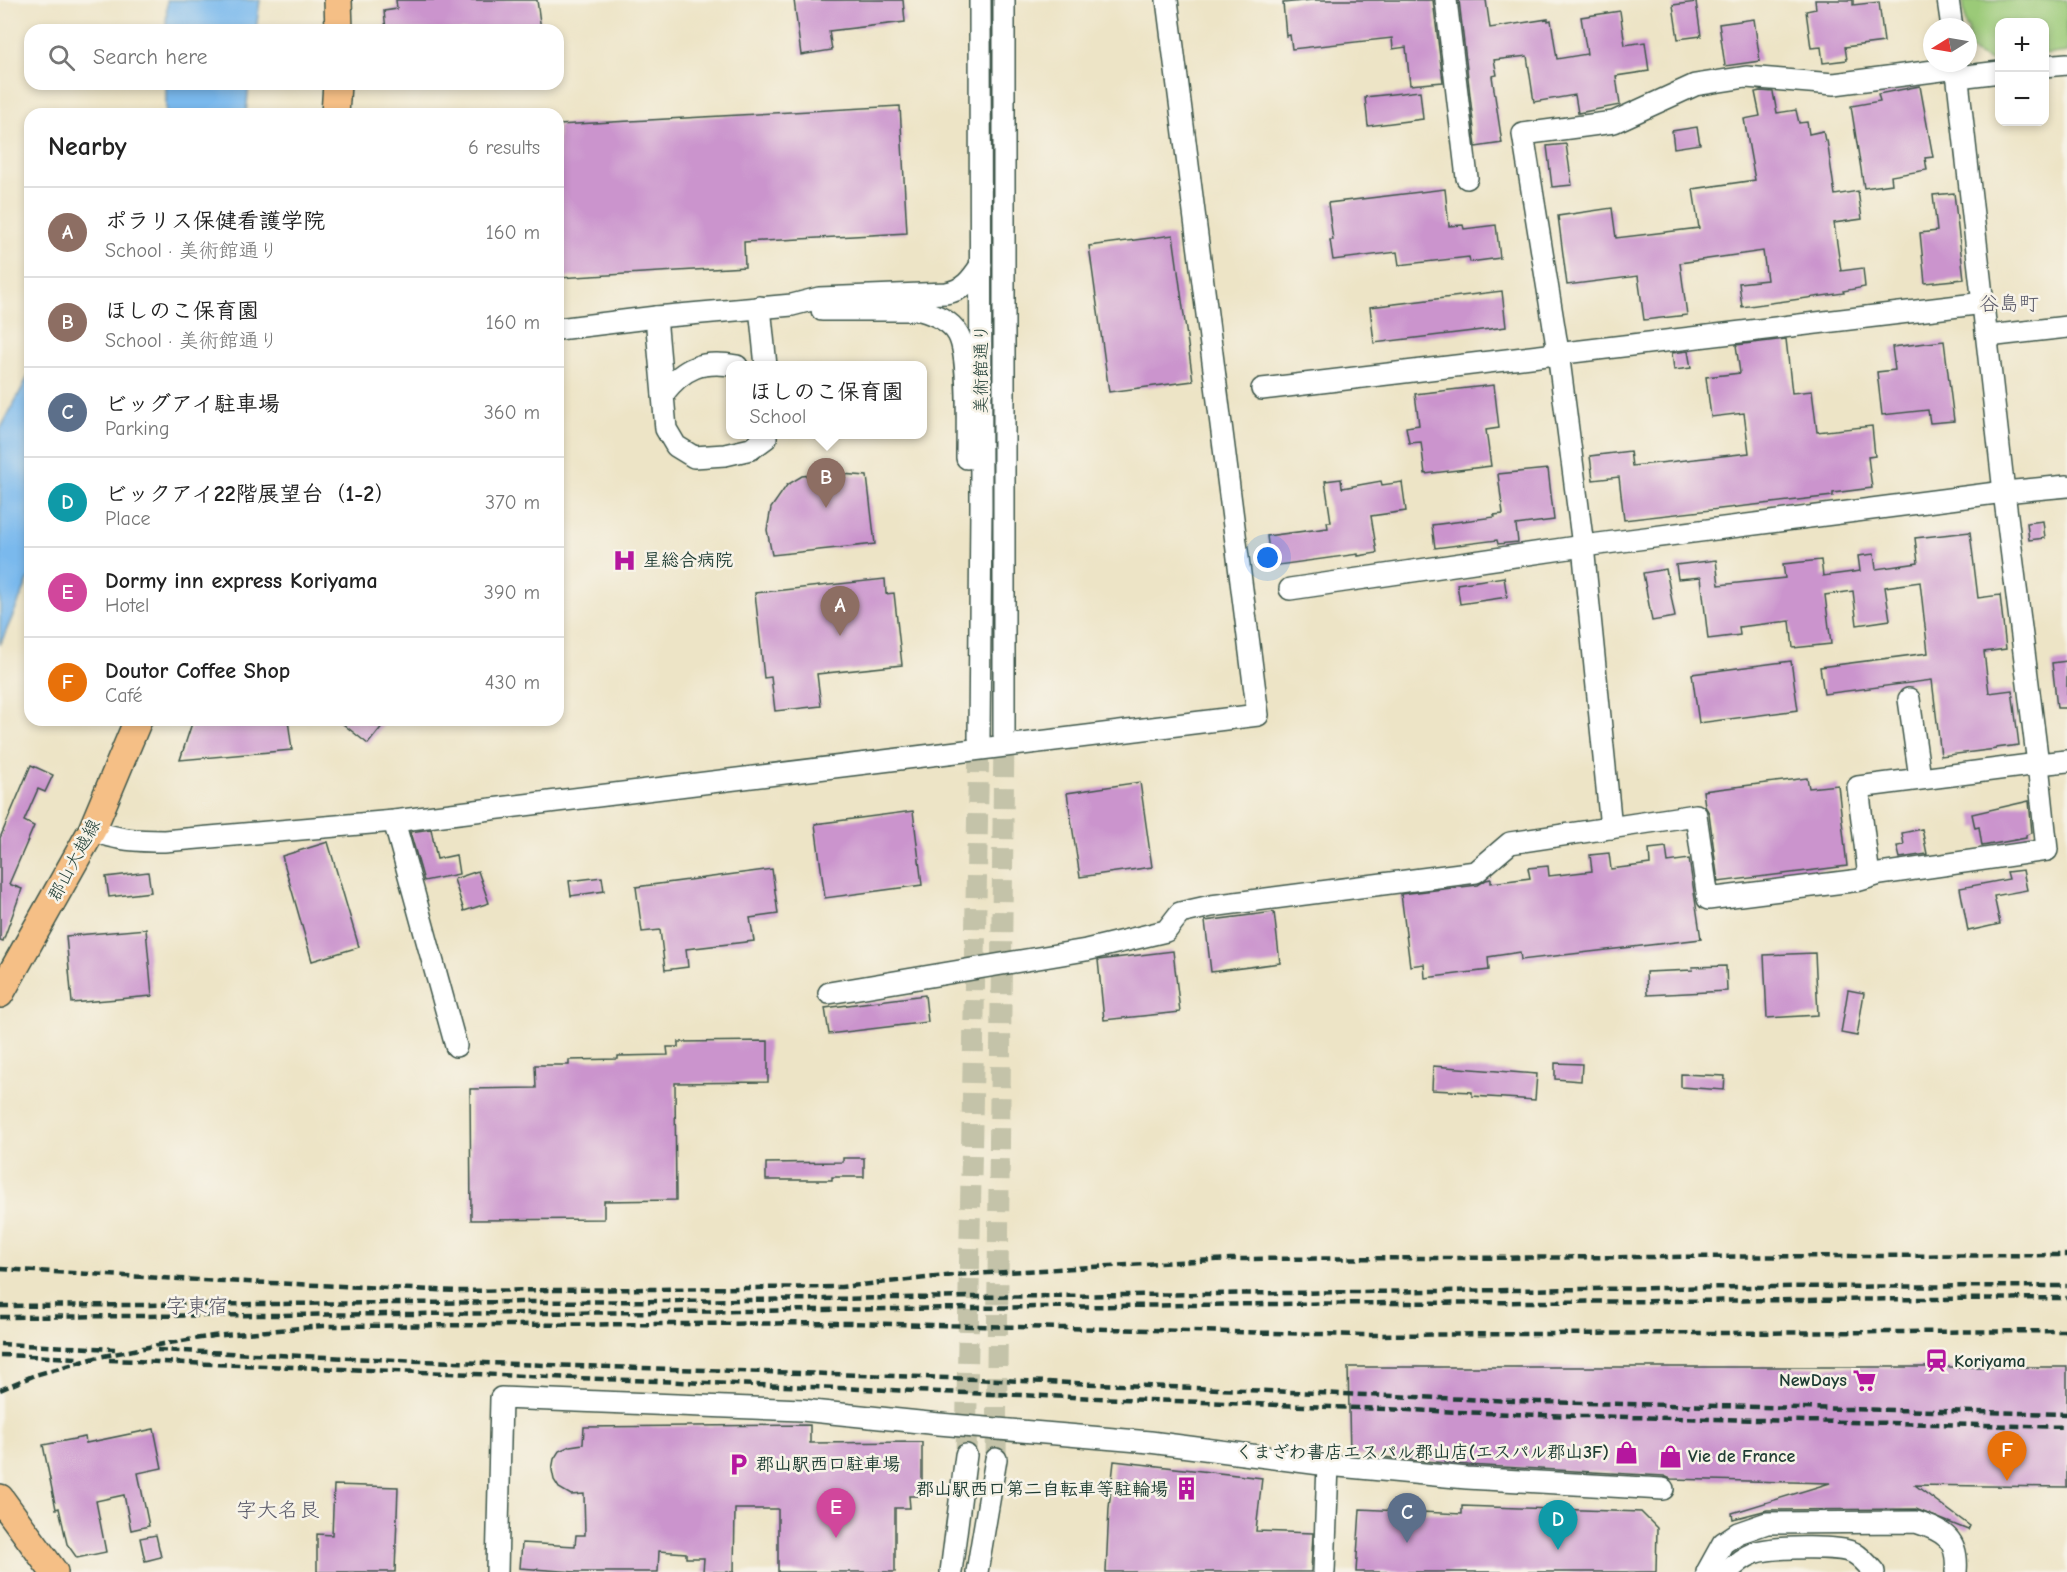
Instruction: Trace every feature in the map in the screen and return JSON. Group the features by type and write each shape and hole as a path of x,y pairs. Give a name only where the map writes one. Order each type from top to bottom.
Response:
{"main road":[{"path":"338,0 339,24"},
{"path":"335,108 337,90"},
{"name":"郡山大越線","path":"0,994 92,830 135,726"},
{"path":"0,1498 54,1572"}],"street":[{"name":"美術館通り","path":"979,738 980,0"},
{"name":"美術館通り","path":"1004,0 1004,735"},
{"path":"92,830 111,837 139,841 164,841 394,821 1258,715 1167,0"},
{"path":"1446,0 1467,178"},
{"path":"1948,0 1951,18"},
{"path":"2049,66 2067,64"},
{"path":"1977,70 1995,72"},
{"path":"1611,828 1583,546 1558,352 1523,134 1614,122 1695,86 1746,77 1834,84 1932,72"},
{"path":"829,993 1086,950 1166,932 1180,913 1211,906 1476,872 1510,843 1696,815 1708,899 1860,880 2047,850 1957,72"},
{"path":"564,328 792,305 819,298 954,291 971,281 981,266"},
{"path":"1262,389 1984,303"},
{"path":"792,305 818,310 920,310 945,320 958,333 964,351 968,476 971,489 981,507"},
{"path":"760,307 765,361"},
{"path":"657,317 666,429 676,446 694,457 725,455 752,449 765,439"},
{"path":"1988,336 2067,327"},
{"path":"663,394 675,378 691,367 714,363 726,365"},
{"path":"1290,589 1583,546 2067,486"},
{"path":"1909,699 1920,778"},
{"path":"1869,877 1858,787 2067,761"},
{"path":"394,821 456,1046"},
{"path":"497,1572 501,1398 802,1410 1150,1442 1328,1465 1467,1478 1663,1489"},
{"path":"951,1572 966,1455"},
{"path":"976,1572 996,1459"},
{"path":"1324,1572 1328,1465"},
{"path":"1707,1572 1723,1543 1738,1533 1767,1523 1790,1521 1916,1522 1934,1527 1950,1540 1957,1562 1956,1572"},
{"path":"1728,1572 1753,1553 1766,1550 1842,1548 1856,1553 1874,1572"}],"green space":[{"path":"1963,0 2067,0 2067,52 2049,54 2049,18 1995,18 1995,62 1993,62 1977,54 1977,18 1965,18"}],"water":[{"path":"167,0 260,0 257,24 166,24"},
{"path":"166,90 248,90 247,108 166,108"},
{"path":"24,384 24,590 0,645 0,430"}],"building":[{"path":"396,0 537,0 540,24 385,24 384,11 397,9"},
{"path":"794,0 903,0 905,22 829,31 832,50 801,55"},
{"path":"1312,0 1433,0 1443,82 1410,85 1406,47 1393,49 1392,38 1292,49 1290,35 1286,36 1283,3"},
{"path":"1459,0 1486,0 1490,28 1551,20 1557,59 1587,54 1581,17 1620,11 1625,45 1645,42 1649,71 1616,76 1620,105 1578,113 1575,95 1534,102 1527,56 1494,60 1497,75 1492,76 1502,143 1476,147"},
{"path":"1815,0 1853,0 1853,5 1879,2 1884,42 1845,47 1847,60 1823,63 1821,47 1811,48 1806,11 1816,9"},
{"path":"1696,2 1701,36 1678,39 1673,5"},
{"path":"1754,19 1760,61 1725,66 1719,24"},
{"path":"1920,86 1933,157 1925,158 1927,170 1891,176 1892,184 1864,188 1851,106 1880,101 1878,94"},
{"path":"1420,91 1423,119 1368,126 1365,97"},
{"path":"1755,92 1773,92 1777,113 1796,110 1799,123 1807,122 1809,134 1823,131 1825,141 1827,140 1835,195 1858,191 1862,219 1834,223 1841,271 1863,268 1865,287 1843,291 1844,293 1742,307 1739,283 1767,280 1763,251 1680,263 1687,315 1644,320 1638,276 1567,285 1558,216 1612,208 1616,238 1699,228 1693,189 1755,180 1744,119 1760,116"},
{"path":"900,106 907,233 744,242 745,267 564,278 564,125"},
{"path":"1697,127 1700,144 1674,148 1672,131"},
{"path":"1566,144 1572,185 1552,187 1547,146"},
{"path":"1445,189 1449,226 1463,225 1464,229 1496,225 1500,258 1470,262 1469,257 1399,265 1397,252 1333,260 1328,203"},
{"path":"1954,193 1964,279 1925,283 1920,233 1937,231 1933,195"},
{"path":"1173,235 1193,381 1109,392 1089,246"},
{"path":"1502,291 1506,327 1374,343 1370,307"},
{"path":"1786,339 1792,393 1812,391 1817,432 1872,426 1875,456 1868,457 1872,488 1833,493 1833,496 1624,520 1619,477 1593,480 1590,456 1630,451 1632,466 1749,453 1744,413 1711,417 1706,377 1740,373 1736,345"},
{"path":"1944,341 1954,421 1930,423 1928,410 1882,415 1877,372 1895,370 1892,347"},
{"path":"1688,351 1691,368 1674,370 1672,353"},
{"path":"1494,385 1499,428 1486,430 1491,466 1425,474 1421,442 1409,443 1406,427 1419,425 1415,394"},
{"path":"1548,469 1554,520 1516,525 1518,542 1498,544 1497,540 1435,548 1432,525 1503,514 1498,474"},
{"path":"828,473 867,476 875,544 772,555 767,530 771,508 787,485 802,476"},
{"path":"1341,479 1342,488 1381,481 1382,485 1402,482 1406,511 1371,516 1377,553 1271,566 1267,536 1328,528 1327,522 1331,522 1325,481"},
{"path":"2043,521 2045,538 2029,540 2027,523"},
{"path":"1970,532 1978,598 2000,595 2006,649 1984,652 1989,693 2012,690 2019,745 1941,756 1932,680 1824,694 1820,667 1928,653 1920,582 1885,587 1890,620 1857,625 1853,591 1825,595 1831,644 1793,648 1790,621 1739,627 1740,635 1708,639 1701,577 1678,579 1676,565 1716,560 1719,585 1785,578 1783,564 1821,560 1823,576 1860,571 1858,556 1874,554 1876,569 1918,563 1915,538"},
{"path":"1666,569 1675,617 1652,621 1643,573"},
{"path":"1504,577 1507,597 1460,604 1457,584"},
{"path":"885,579 886,594 894,593 902,665 817,674 821,706 775,711 771,677 764,678 755,593"},
{"path":"1791,661 1798,710 1699,723 1692,674"},
{"path":"2067,661 2067,708 2057,708 2052,663"},
{"path":"191,726 289,726 292,750 180,760"},
{"path":"346,726 382,726 368,744"},
{"path":"31,765 53,775 45,792 38,789 24,821 34,826 9,884 22,889 3,941 0,940 0,838"},
{"path":"1807,778 1809,788 1838,785 1847,866 1718,882 1709,813 1705,806 1703,791"},
{"path":"1140,782 1152,867 1080,877 1067,793"},
{"path":"2029,801 2032,833 2026,835 2026,838 1982,846 1979,827 1975,828 1972,814"},
{"path":"913,811 922,885 825,898 815,824"},
{"path":"431,829 437,859 456,855 459,874 424,881 410,832"},
{"path":"1922,829 1927,854 1900,858 1897,846 1904,845 1902,833"},
{"path":"328,842 359,947 312,961 282,856"},
{"path":"1666,847 1668,862 1689,859 1701,939 1521,960 1520,952 1488,957 1489,970 1425,978 1424,964 1410,966 1401,894 1478,885 1491,879 1491,883 1530,878 1528,868 1548,866 1549,876 1592,871 1590,855 1609,853 1611,869 1650,864 1649,849"},
{"path":"772,869 778,914 750,918 754,941 686,949 688,967 665,970 660,930 642,932 636,887"},
{"path":"2023,870 2027,890 1994,896 2000,924 1968,931 1960,888 2009,879 2007,872"},
{"path":"478,871 489,903 464,911 454,879"},
{"path":"148,872 151,892 109,897 106,877"},
{"path":"602,877 604,891 571,896 569,881"},
{"path":"1274,912 1280,963 1211,972 1205,921"},
{"path":"146,929 152,996 72,1003 66,936"},
{"path":"1173,951 1180,1012 1104,1020 1098,960"},
{"path":"1815,953 1818,1015 1767,1018 1764,955"},
{"path":"1726,966 1727,991 1647,995 1646,972"},
{"path":"1848,990 1864,993 1857,1036 1841,1033"},
{"path":"925,995 928,1022 829,1034 825,1008"},
{"path":"768,1041 768,1082 675,1083 676,1200 604,1201 604,1219 471,1220 470,1089 536,1088 535,1065 569,1065 569,1060 618,1059 618,1056 668,1055 667,1047 678,1047 678,1042"},
{"path":"1555,1063 1582,1064 1581,1081 1555,1079"},
{"path":"1433,1066 1537,1074 1535,1100 1472,1096 1472,1092 1432,1090"},
{"path":"1681,1074 1725,1076 1724,1090 1681,1087"},
{"path":"843,1158 864,1158 864,1177 832,1177 832,1180 766,1180 766,1163 843,1162"},
{"name":"Koriyama","path":"1348,1367 2067,1367 2067,1487 1915,1485 1970,1526 1968,1530 1916,1509 1767,1510 1733,1519 1732,1513 1830,1483 1671,1479 1664,1476 1468,1465 1350,1454"},
{"name":"郡山駅西口駐車場","path":"810,1425 810,1443 922,1442 922,1496 909,1496 910,1508 895,1508 895,1572 778,1572 778,1509 735,1509 734,1572 703,1572 704,1558 686,1558 686,1553 659,1551 658,1572 575,1572 520,1568 522,1543 575,1546 576,1535 585,1535 584,1494 571,1495 559,1488 552,1470 554,1459 559,1451 583,1444 584,1427"},
{"path":"154,1429 162,1468 138,1473 149,1526 131,1530 124,1495 96,1501 106,1552 77,1558 67,1544 59,1508 56,1509 43,1445 85,1437 86,1443"},
{"path":"1114,1461 1262,1478 1256,1531 1313,1533 1311,1572 1106,1572"},
{"path":"334,1485 398,1487 395,1572 317,1572 317,1534 332,1535"},
{"path":"1462,1506 1641,1512 1657,1528 1656,1572 1356,1572 1360,1509 1462,1514"},
{"path":"156,1535 161,1557 145,1561 140,1538"}],"tunnel":[{"path":"996,1459 1004,735"},
{"path":"966,1455 979,738"}],"railway":[{"path":"0,1269 458,1291 841,1287 955,1275 1230,1259 2067,1255"},
{"path":"0,1306 669,1301 1742,1287 2067,1286"},
{"path":"0,1317 2067,1298"},
{"path":"0,1390 35,1375 99,1357 163,1344 213,1336 323,1326 849,1323 1362,1335 2067,1331"},
{"path":"0,1344 115,1349"},
{"path":"157,1350 924,1377 1539,1402 2067,1414"},
{"path":"0,1355 79,1358"},
{"path":"109,1360 1539,1415 2067,1427"}],"place":[{"name":"ほしのこ保育園","path":"826,508"},
{"name":"星総合病院","path":"625,560"},
{"name":"ポラリス保健看護学院","path":"840,636"},
{"name":"Koriyama","path":"1936,1361"},
{"name":"NewDays","path":"1865,1380"},
{"name":"くまざわ書店エスパル郡山店(エスパル郡山3F)","path":"1627,1452"},
{"name":"Vie de France","path":"1670,1456"},
{"name":"郡山駅西口駐車場","path":"738,1464"},
{"name":"Doutor Coffee Shop","path":"2007,1481"},
{"name":"郡山駅西口第二自転車等駐輪場","path":"1186,1489"},
{"name":"Dormy inn express Koriyama","path":"836,1538"},
{"name":"ビッグアイ駐車場","path":"1407,1543"},
{"name":"ビックアイ22階展望台（1-2）","path":"1558,1550"}],"district":[{"name":"谷島町","path":"2009,303"},
{"name":"字東宿","path":"197,1306"},
{"name":"字大名艮","path":"278,1510"}]}
